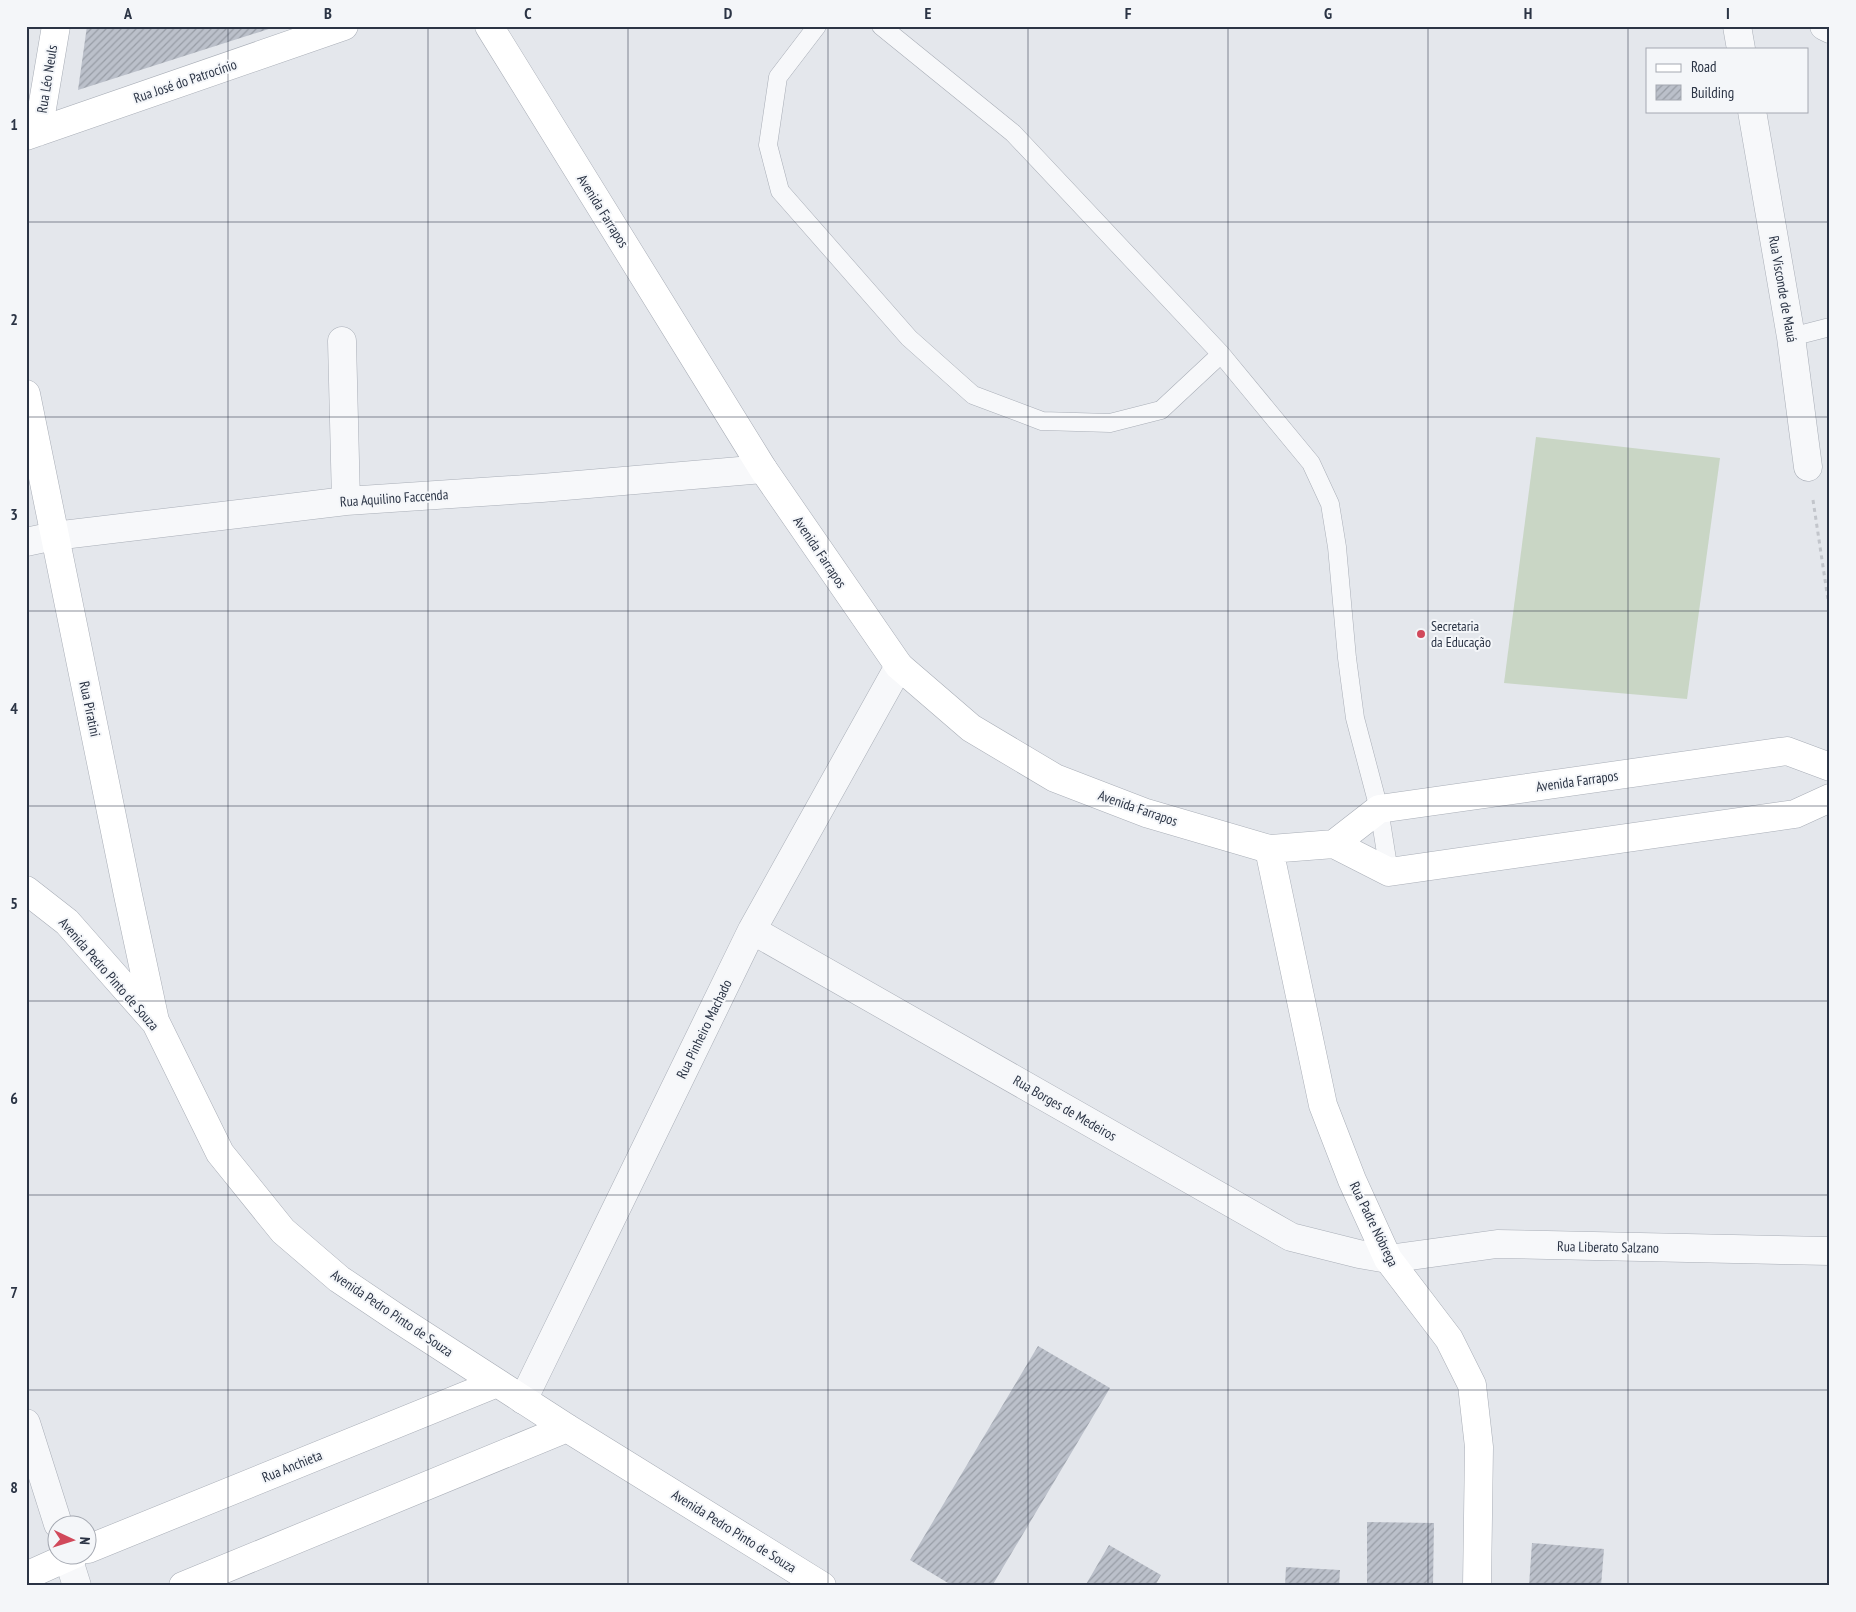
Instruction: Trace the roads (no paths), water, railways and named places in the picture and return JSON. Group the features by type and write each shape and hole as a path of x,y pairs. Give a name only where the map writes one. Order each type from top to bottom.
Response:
{"street":[{"name":"Rua Léo Neuls","path":"32,134 56,26"},
{"name":"Rua José do Patrocínio","path":"32,134 344,26"},
{"name":"Avenida Farrapos","path":"489,26 763,469 898,666 971,728 1055,778 1146,813 1269,849 1334,844 1379,809 1787,751 1830,767"},
{"path":"1737,26 1741,48"},
{"path":"1824,26 1830,28"},
{"name":"Rua Visconde de Mauá","path":"1752,112 1792,337 1808,467"},
{"path":"342,340 346,501"},
{"name":"Rua Piratini","path":"26,394 156,1022"},
{"name":"Rua Aquilino Faccenda","path":"26,542 54,536 346,501 542,488 763,469"},
{"name":"Rua Pinheiro Machado","path":"523,1400 752,930 898,666"},
{"path":"1334,844 1389,872 1795,814 1830,798"},
{"name":"Rua Padre Nóbrega","path":"1269,849 1324,1105 1352,1180 1388,1259 1449,1339 1472,1385 1479,1447 1477,1586"},
{"name":"Avenida Pedro Pinto de Souza","path":"26,890 67,922 156,1022 220,1153 283,1231 339,1279 497,1383 821,1585"},
{"name":"Rua Borges de Medeiros","path":"752,930 1291,1237 1359,1254 1388,1259"},
{"name":"Rua Liberato Salzano","path":"1388,1259 1497,1244 1830,1251"},
{"name":"Rua Anchieta","path":"98,1544 497,1383"},
{"path":"26,1423 55,1514"},
{"path":"183,1586 567,1428"},
{"name":"Rua Anchieta","path":"26,1576 52,1564"},
{"path":"75,1564 77,1586"}],"lane":[{"path":"817,26 778,77 768,145 780,191 909,338 973,395 1042,421 1110,423 1160,410 1221,354"},
{"path":"881,26 1013,133 1221,354 1311,464 1330,504 1337,547 1347,658 1356,718 1379,809 1389,872"},
{"path":"1792,337 1830,327"}],"place":[{"name":"Secretaria da Educação","path":"1421,634"}]}
